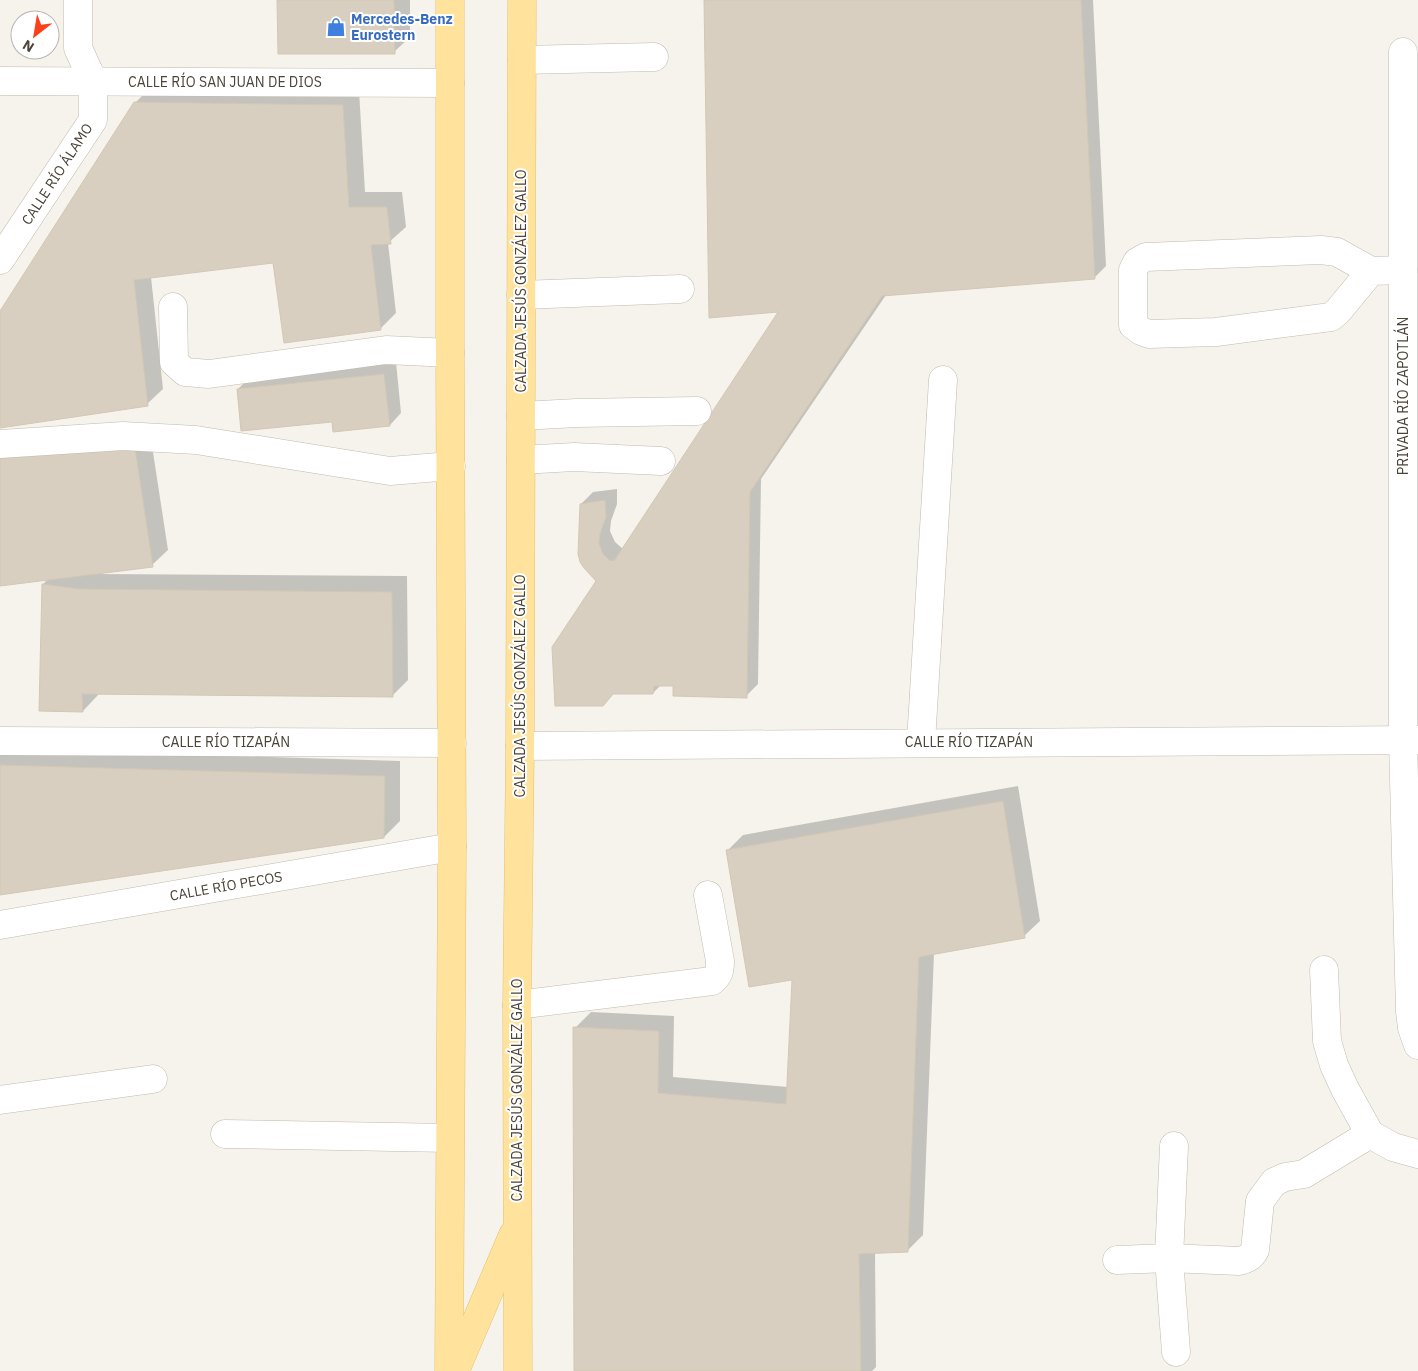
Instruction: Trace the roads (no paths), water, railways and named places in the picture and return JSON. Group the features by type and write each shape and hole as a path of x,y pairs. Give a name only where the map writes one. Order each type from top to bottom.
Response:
{"main road":[{"path":"449,1371 452,847 450,0"},
{"name":"CALZADA JESÚS GONZÁLEZ GALLO","path":"518,1371 517,1005 520,746 522,0"},
{"path":"455,1371 518,1225"}],"street":[{"path":"78,0 78,48 93,81"},
{"name":"PRIVADA RÍO ZAPOTLÁN","path":"1403,52 1403,270 1410,740 1410,1011 1412,1028 1418,1045"},
{"path":"522,60 654,57"},
{"name":"CALLE RÍO SAN JUAN DE DIOS","path":"0,81 450,83"},
{"name":"CALLE RÍO ÁLAMO","path":"0,260 93,120 93,81"},
{"path":"1371,270 1338,311 1330,317 1216,332 1149,334 1133,325 1133,270 1137,262 1146,257 1321,250 1337,252 1371,270 1403,270"},
{"path":"521,295 680,289"},
{"path":"173,307 174,362 185,372 209,374 386,350 450,353"},
{"path":"921,742 943,380"},
{"path":"521,416 697,411"},
{"path":"0,444 122,436 196,440 390,471 451,466"},
{"path":"521,460 574,458 661,461"},
{"name":"CALLE RÍO TIZAPÁN","path":"520,746 1410,740"},
{"name":"CALLE RÍO TIZAPÁN","path":"0,741 452,743"},
{"name":"CALLE RÍO PECOS","path":"0,925 452,847"},
{"path":"517,1005 712,981 718,976 720,961 708,895"},
{"path":"1324,970 1327,1041 1334,1065 1370,1134 1392,1147 1418,1154"},
{"path":"0,1100 153,1079"},
{"path":"225,1134 450,1138"},
{"path":"1117,1260 1169,1258 1239,1261 1247,1259 1256,1250 1260,1201 1274,1182 1285,1177 1304,1174 1370,1134"},
{"path":"1174,1146 1169,1258 1176,1352"}],"place":[{"name":"Mercedes-Benz Eurostern","path":"336,27"}]}
